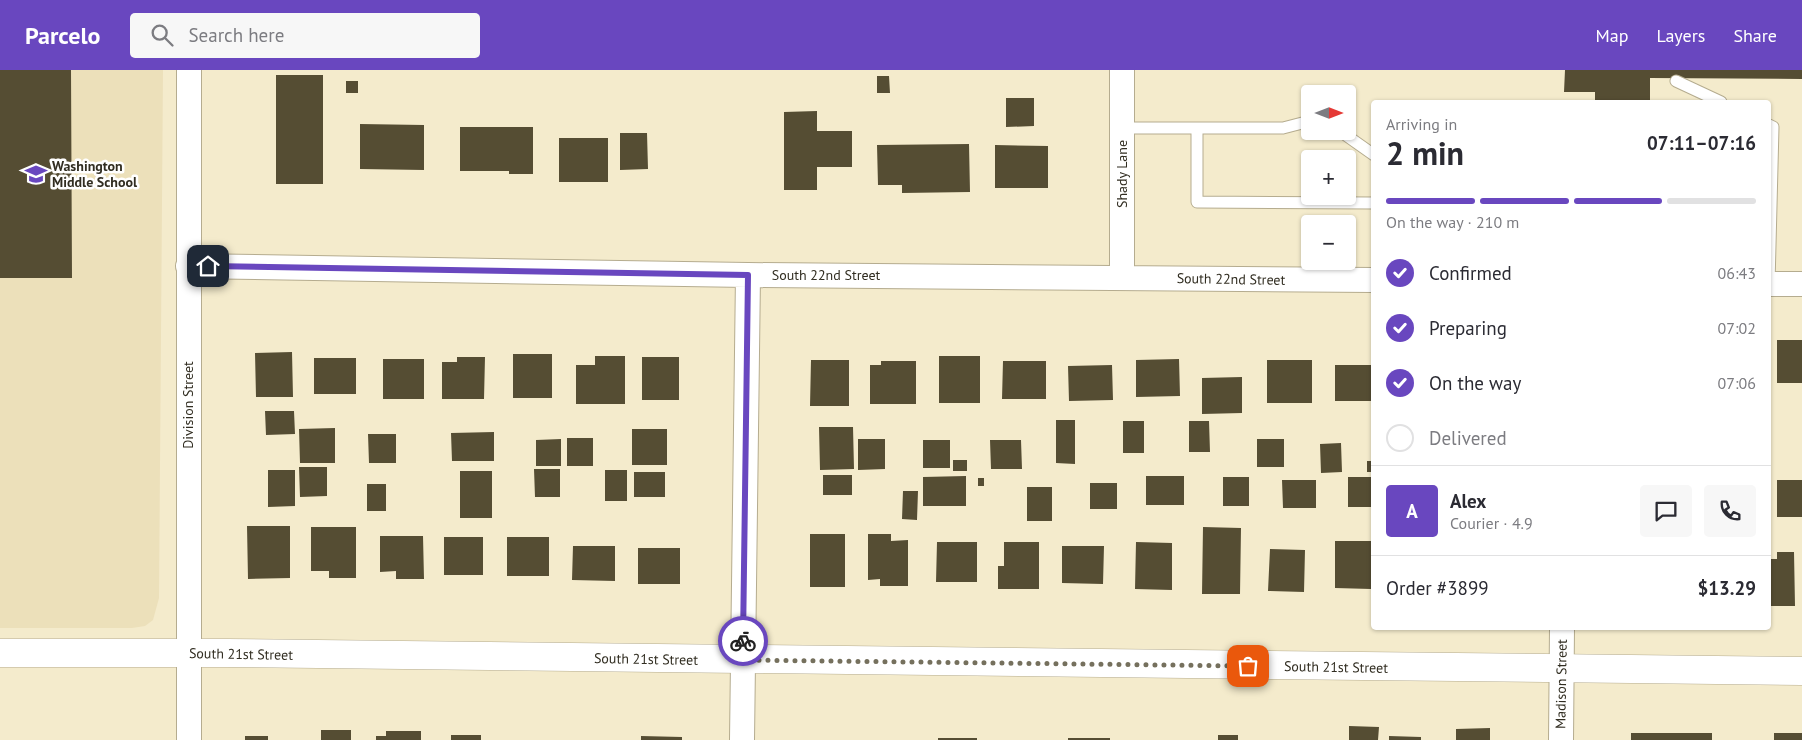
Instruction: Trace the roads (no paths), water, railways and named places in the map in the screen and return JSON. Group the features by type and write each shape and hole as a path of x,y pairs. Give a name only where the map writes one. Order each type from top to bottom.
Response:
{"street":[{"name":"Division Street","path":"189,70 189,740"},
{"name":"Shady Lane","path":"1122,70 1122,278"},
{"name":"South 22nd Street","path":"188,266 748,275 1371,280"},
{"path":"742,740 748,275"},
{"path":"1771,284 1802,284"},
{"name":"Madison Street","path":"1561,740 1562,630"},
{"name":"South 21st Street","path":"0,653 190,653 1802,671"}],"lane":[{"path":"1676,81 1717,100"},
{"path":"1122,128 1283,128 1301,123"},
{"path":"1771,126 1773,127 1771,206"},
{"path":"1197,128 1197,202 1371,203"},
{"path":"1353,140 1371,153"}],"place":[{"name":"Washington Middle School","path":"36,174"}]}
